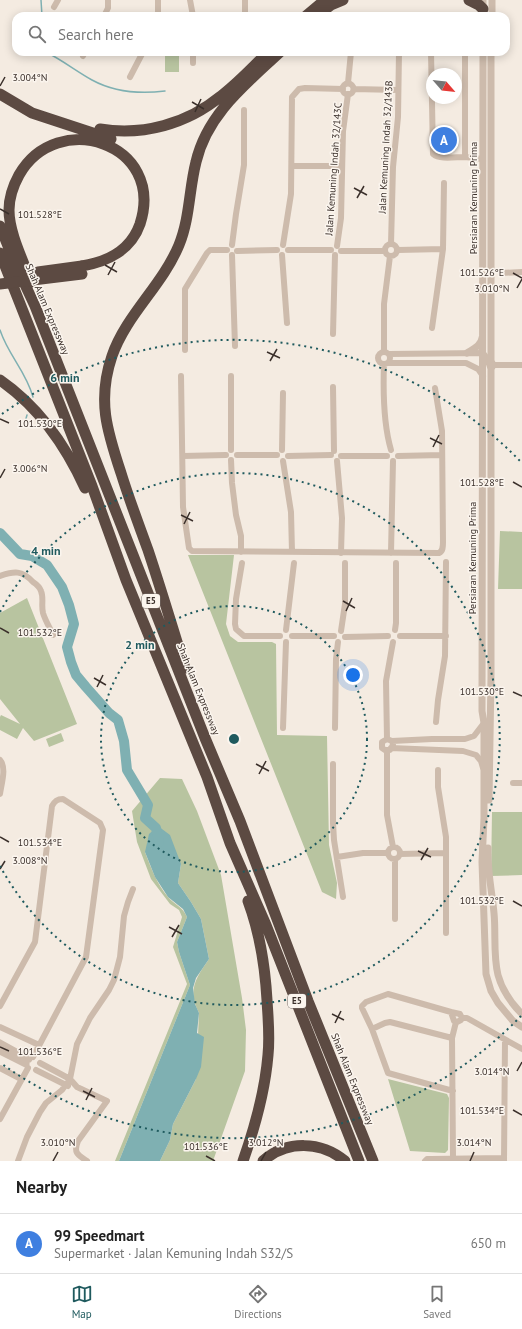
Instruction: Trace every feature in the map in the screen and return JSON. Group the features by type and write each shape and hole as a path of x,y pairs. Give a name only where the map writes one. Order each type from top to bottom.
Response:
{"highway":[{"path":"311,12 325,0"},
{"path":"322,12 331,5 343,0"},
{"path":"469,0 486,10"},
{"path":"72,125 113,132 138,131 153,129 181,120 195,114 221,96 264,56"},
{"path":"205,738 200,712 188,679 153,564 110,442 105,413 105,390 109,367 118,342 126,327 165,273 179,246 187,220 199,149 209,129 221,110 229,101 276,56"},
{"path":"0,94 32,112 109,138 130,151 145,172 151,202 148,223 133,249 123,258 110,265 0,284"},
{"path":"0,276 82,270 115,255 129,242 137,231 141,220 144,203 137,173 134,166 124,155 100,142 72,140 59,143 43,150 27,164 15,183 9,202 9,215 12,230 32,285 35,306"},
{"name":"Shah Alam Expressway","path":"0,226 14,261 35,306 205,738 240,820 306,995 373,1161"},
{"name":"E5","path":"0,253 75,442 126,580 207,777 230,843 266,925 359,1161"},
{"path":"0,380 27,402 67,452 86,489 98,523 126,580"},
{"path":"230,843 239,877 259,934 265,971 268,1024 268,1054 263,1089 254,1132 243,1161"},
{"path":"263,1161 285,1148 311,1145 336,1154 345,1161"}],"street":[{"path":"54,7 58,0"},
{"path":"106,12 108,8 108,0"},
{"path":"158,0 158,12"},
{"path":"190,0 192,12"},
{"path":"245,0 245,12"},
{"path":"486,10 492,0"},
{"path":"130,77 141,56"},
{"path":"193,63 194,56"},
{"path":"343,89 344,85 348,83 351,56"},
{"name":"Jalan Kemuning Indah 32/143B","path":"391,244 393,167 398,117 398,56"},
{"path":"431,56 433,154 439,157 483,158"},
{"path":"465,56 465,157"},
{"name":"Persiaran Kemuning Prima","path":"483,56 482,711 484,723 484,774 482,862 485,904 486,974 491,991 506,1014 513,1021 522,1026"},
{"name":"Persiaran Kemuning Prima","path":"492,56 491,678 488,861 493,904 497,969 504,990 512,1003 522,1014"},
{"path":"348,83 352,84 354,89"},
{"path":"185,350 185,289 207,253 210,250 227,250 228,253 235,253 277,250 283,245 291,194 292,97 299,89 305,88 343,89"},
{"path":"343,89 345,93 348,94 354,89 398,90"},
{"name":"Jalan Kemuning Indah 32/143C","path":"339,248 343,137 348,94"},
{"path":"227,250 228,247 232,245 244,165 244,110"},
{"path":"292,166 342,166"},
{"path":"432,328 443,249 444,183"},
{"path":"385,251 386,246 391,244 396,245 398,250"},
{"path":"232,245 235,246 235,346"},
{"path":"283,245 286,246 288,250 339,254 339,248 385,251 390,256"},
{"path":"398,250 443,249"},
{"path":"277,250 278,253 282,255 287,323"},
{"path":"282,255 286,255 288,250"},
{"path":"390,256 395,255 398,250"},
{"path":"333,253 333,334"},
{"path":"390,256 384,304 386,353 390,359 386,364 383,383 388,440 391,450"},
{"path":"501,273 522,272"},
{"path":"467,353 478,346 481,342 483,333"},
{"path":"483,386 483,376 481,372 466,363 386,364 379,362 378,358 379,355 386,353 483,353 492,367 522,365"},
{"path":"181,376 183,507 190,550 240,552 439,553 442,550 442,430 435,388"},
{"path":"226,456 228,451 231,450 232,376"},
{"path":"333,387 332,460 337,461"},
{"path":"278,455 278,452 282,450 283,393"},
{"path":"231,450 236,452 237,455 278,455"},
{"path":"282,450 286,451 285,458 291,512 292,552"},
{"path":"391,450 396,451 398,456"},
{"path":"387,456 388,452 391,450"},
{"path":"278,455 280,460 285,458 339,452 341,456 387,456 393,461"},
{"path":"231,460 235,460 237,455"},
{"path":"393,461 397,459 398,456 442,455"},
{"path":"183,456 226,456 228,460 231,460"},
{"path":"341,456 337,461 342,518 341,552"},
{"path":"231,460 235,507 241,536 240,552"},
{"path":"391,553 393,461"},
{"path":"436,722 445,656 446,562"},
{"path":"242,563 236,599 236,629 244,636 280,636"},
{"path":"341,631 345,604 345,563"},
{"path":"395,630 396,563"},
{"path":"286,630 294,564"},
{"path":"0,576 9,572 19,572 27,575 33,581 41,590 43,599 42,609 53,635"},
{"path":"280,636 281,632 286,630"},
{"path":"286,630 291,633 292,636"},
{"path":"395,630 400,636"},
{"path":"388,636 390,632 395,630"},
{"path":"334,636 336,632 341,631"},
{"path":"341,631 344,632 345,637"},
{"path":"280,636 282,641 286,642"},
{"path":"292,636 334,636"},
{"path":"286,642 290,640 292,636"},
{"path":"334,636 334,639 338,642"},
{"path":"338,642 343,641 345,637 388,636"},
{"path":"388,636 390,641 393,642"},
{"path":"400,636 446,636"},
{"path":"393,642 398,640 400,636"},
{"path":"283,728 286,642"},
{"path":"335,728 336,659 338,642"},
{"path":"393,642 386,681 389,740 393,745 389,750 387,815 393,847"},
{"path":"484,723 474,736 465,739 383,740 381,746 383,749 389,750 463,751 476,755 481,761 484,774"},
{"path":"447,740 447,750"},
{"path":"0,760 4,767 0,794"},
{"path":"333,764 333,823 343,897"},
{"path":"438,770 438,787 446,837 446,933"},
{"path":"513,783 522,783"},
{"path":"0,1006 35,942 52,806 55,801 62,799 100,823 102,826 86,957 0,1118"},
{"path":"388,853 393,847"},
{"path":"393,847 398,849 395,920"},
{"path":"337,856 363,853 388,853"},
{"path":"388,853 390,858 398,856 446,853"},
{"path":"18,1161 27,1136 40,1112 46,1103 65,1086 70,1079 77,1044 90,1018 109,990 118,969 124,916 133,889"},
{"path":"485,904 493,904"},
{"path":"453,1091 388,1074 372,1030 362,1010 362,1006 366,1002 388,994 459,1013 462,1018"},
{"path":"451,1012 453,1020 456,1022"},
{"path":"453,1158 452,1038 456,1022 460,1021 462,1018 467,1018 522,1050"},
{"path":"372,1030 390,1022 452,1038"},
{"path":"0,1026 39,1045"},
{"path":"425,1161 431,1158 504,1160 505,1040"},
{"path":"0,1043 29,1062 32,1071 36,1070 65,1086 77,1086"},
{"path":"0,1051 29,1062 38,1059 40,1063 70,1079 77,1086 107,1101 78,1141 76,1151 87,1161"},
{"path":"36,1070 39,1068 40,1063"},
{"path":"0,1068 21,1079"}],"green space":[{"path":"165,56 179,56 179,72 165,72"},
{"path":"500,531 522,532 522,589 498,589"},
{"path":"188,555 234,555 226,624 230,636 238,642 272,642 276,644 277,735 327,736 329,845 337,883 336,899 322,892"},
{"path":"27,598 77,724 34,741 23,728 17,739 0,730 1,715 20,724 0,699 0,613"},
{"path":"61,733 64,741 49,747 46,739"},
{"path":"160,778 182,779 197,811 221,875 242,998 246,1030 245,1071 213,1161 160,1161 170,1140 173,1124 196,1079 199,1013 195,1005 193,991 200,972 209,959 201,919 178,883 181,864 145,852 157,881 168,897 183,910 187,917 177,942 190,985 119,1161 115,1161 187,984 173,947 182,917 179,910 170,904 151,879 137,842 132,811"},
{"path":"492,812 522,812 522,875 491,876"},
{"path":"388,1079 447,1094 449,1098 448,1150 445,1153 410,1151"}],"water":[{"path":"158,826 170,835 181,864 178,883 201,919 209,959 196,978 193,988 195,1004 199,1013 197,1033 204,1037 201,1067 173,1124 170,1140 160,1161 119,1161 190,985 177,942 187,917 183,909 168,897 155,877 145,852 149,834"}],"waterway":[{"path":"41,0 42,12"},
{"path":"54,56 92,80 118,90 137,92 165,91"},
{"path":"0,330 3,339 26,379 33,397"},
{"path":"25,422 27,415"},
{"path":"0,533 20,554 32,556 47,565 62,587 74,624 67,647 71,662 76,675 109,713 118,720 124,741 127,770 148,805 145,818 156,828 159,842"}],"place":[{"name":"99 Speedmart","path":"444,140"}]}
